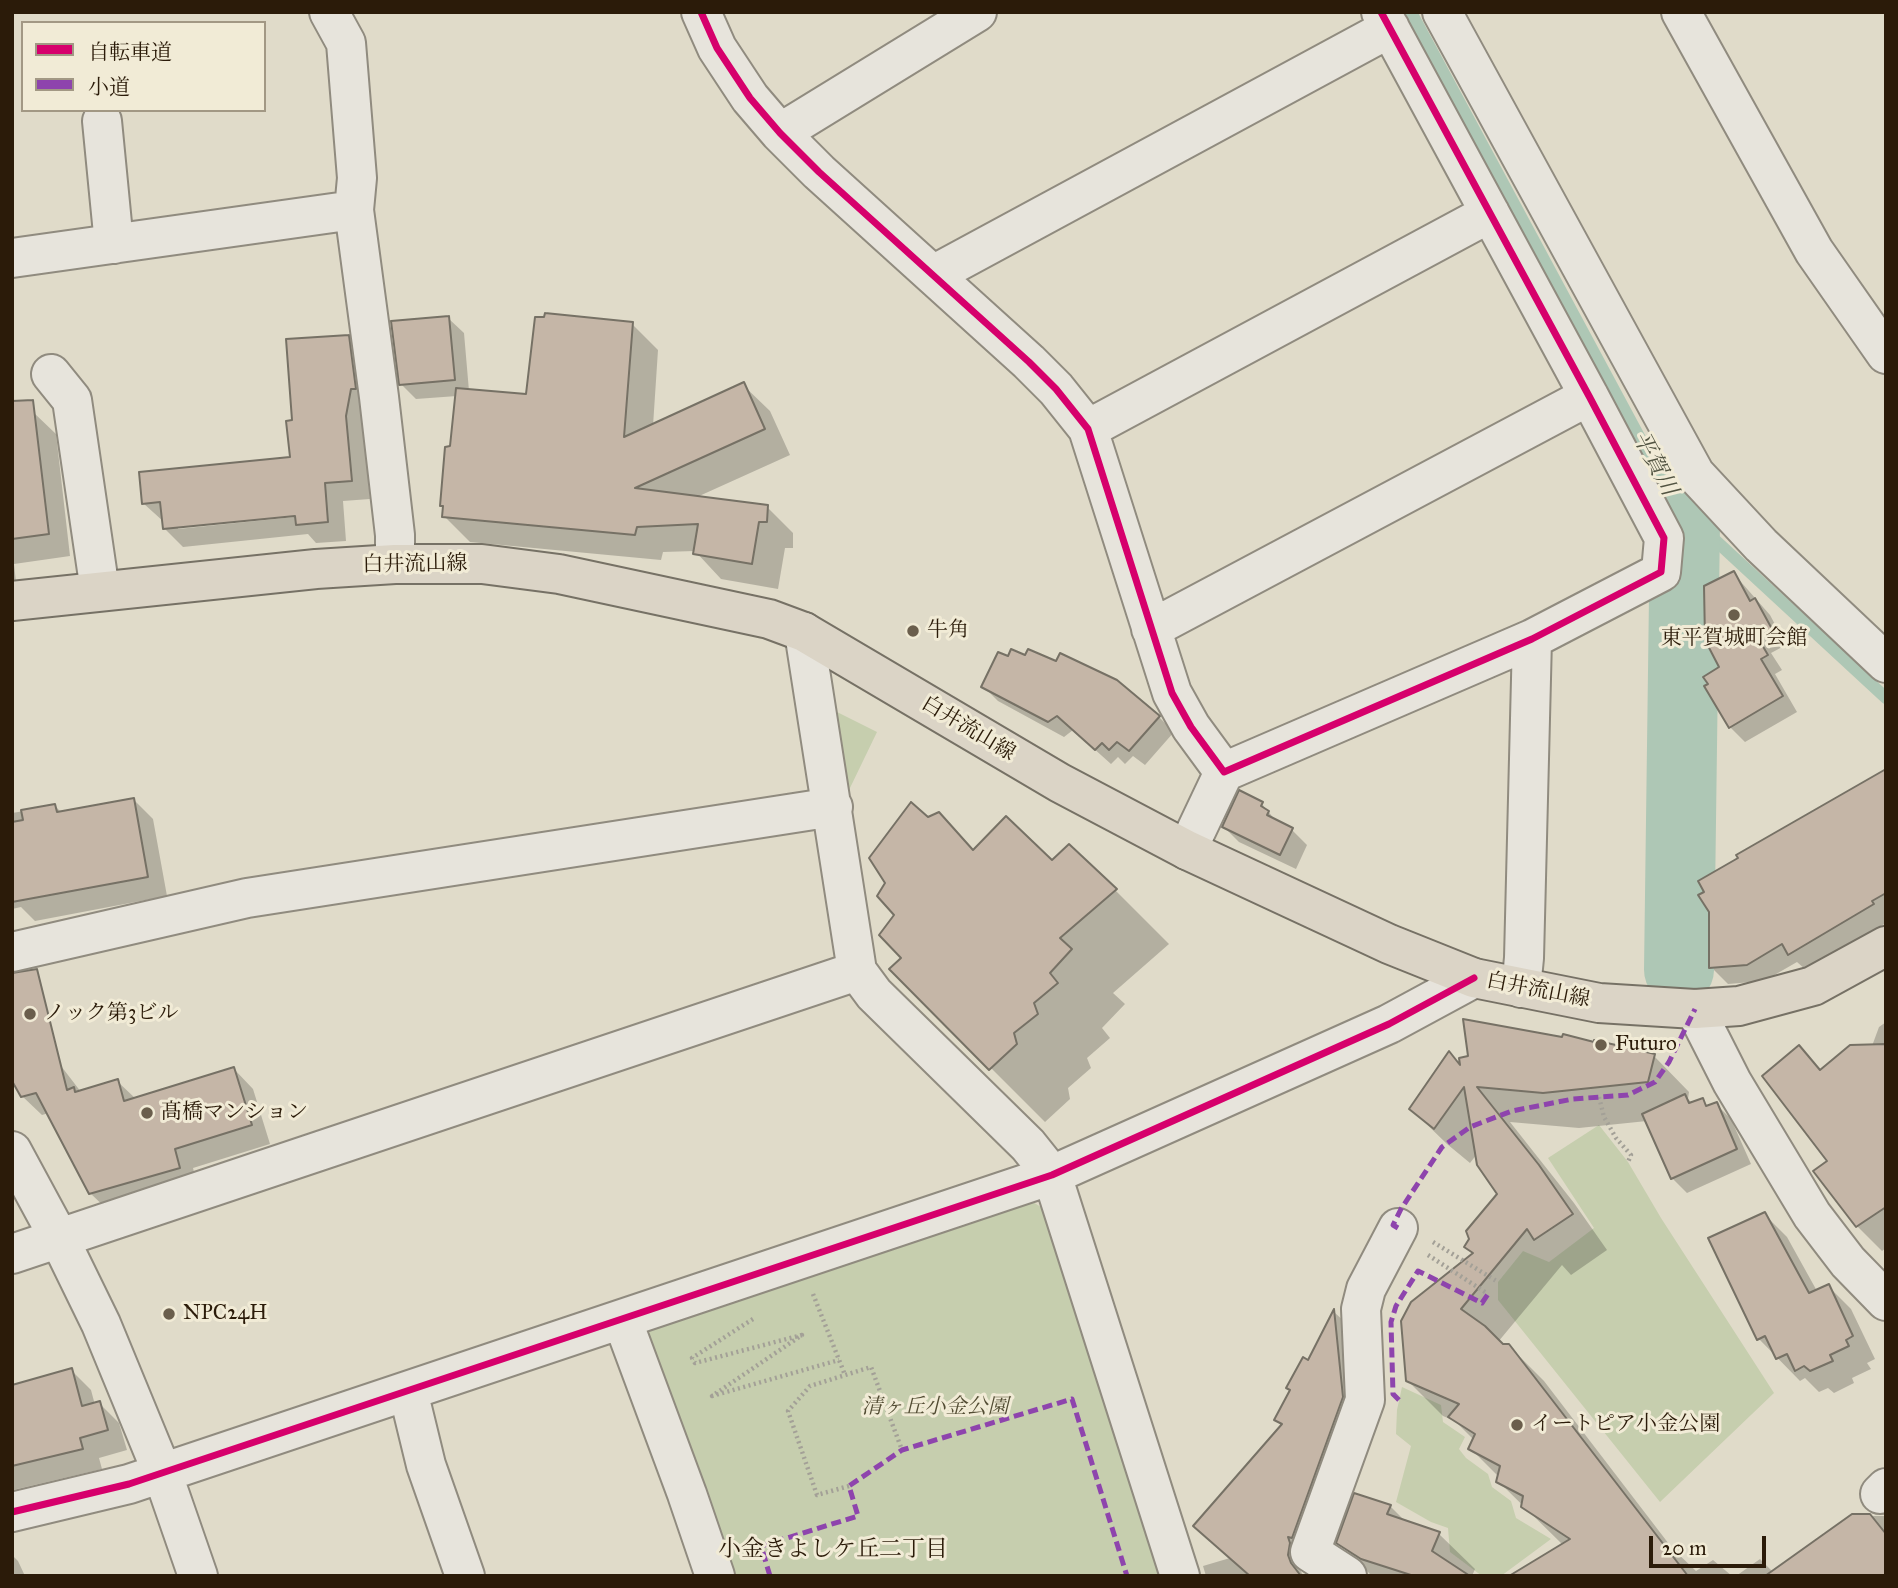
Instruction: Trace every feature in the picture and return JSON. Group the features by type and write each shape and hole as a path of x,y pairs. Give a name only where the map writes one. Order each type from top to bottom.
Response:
{"main road":[{"name":"白井流山線","path":"12,601 303,570 395,564 482,564 559,573 769,619 804,632 1060,783 1187,850 1389,944 1474,978 1599,1003 1695,1009 1739,1006 1813,986 1886,946"}],"street":[{"path":"330,12 346,43 357,178 354,210 395,534 395,564"},
{"path":"701,12 717,48 750,98 780,133 828,180 1029,362 1056,389 1088,429 1172,693 1191,727 1224,772"},
{"path":"780,133 977,12"},
{"path":"1442,12 1695,474 1761,545 1886,663"},
{"path":"1681,12 1814,251 1886,354"},
{"path":"933,275 1385,20 1664,538 1661,572 1532,639 1224,772 1187,850"},
{"path":"102,121 114,244"},
{"path":"12,258 354,210"},
{"path":"1088,429 1490,213"},
{"path":"51,374 72,400 100,591"},
{"path":"1151,629 1589,396"},
{"path":"804,632 857,971 874,994 1028,1145 1052,1175 1180,1576"},
{"path":"1521,988 1532,639"},
{"path":"12,952 247,898 833,807"},
{"path":"12,1254 857,971"},
{"path":"12,1513 129,1484 1052,1175 1389,1024 1474,978"},
{"path":"1695,1009 1732,1082 1812,1215 1848,1262 1886,1301"},
{"path":"12,1151 60,1238 101,1324 162,1472 198,1576"},
{"path":"1347,1576 1310,1552 1365,1400 1361,1309 1366,1289 1396,1231"},
{"path":"622,1320 715,1576"},
{"path":"408,1391 426,1465 465,1576"}],"path":[{"path":"1599,1097 1604,1117 1616,1138 1631,1155 1628,1162"},
{"path":"1396,1231 1488,1294"},
{"path":"1433,1242 1498,1283"},
{"path":"811,1289 845,1375"},
{"path":"762,1312 692,1358 695,1363 802,1335 712,1396 839,1360"},
{"path":"849,1486 817,1495 788,1411 810,1386 871,1367 902,1450"}],"green space":[{"path":"837,712 877,732 849,790"},
{"path":"1599,1125 1628,1162 1774,1393 1660,1502 1498,1300 1498,1282 1523,1251 1549,1262 1594,1228 1548,1158"},
{"name":"清ヶ丘小金公園","path":"1028,1199 1049,1212 1169,1576 726,1576 642,1347 653,1325"},
{"path":"1402,1387 1441,1405 1443,1422 1465,1437 1459,1449 1466,1458 1488,1474 1492,1487 1511,1501 1516,1518 1551,1539 1501,1576 1482,1576 1450,1552 1448,1528 1431,1522 1396,1502 1411,1446 1396,1434"}],"building":[{"path":"545,313 633,322 624,437 744,382 765,429 635,488 768,505 767,522 759,522 752,564 693,554 698,524 637,527 635,535 442,517 443,506 440,506 445,447 450,446 456,388 526,394 535,317 544,317"},
{"path":"449,316 455,380 399,385 391,321"},
{"path":"349,335 356,389 351,389 346,416 352,481 325,483 328,522 296,525 295,516 163,529 160,502 142,504 139,472 290,457 286,421 292,420 286,339"},
{"path":"33,400 49,534 12,539 12,401"},
{"path":"1734,571 1750,601 1755,598 1772,629 1758,638 1768,655 1761,659 1783,696 1729,728 1704,686 1708,684 1703,677 1719,667 1705,640 1704,586"},
{"path":"1011,649 1025,655 1028,649 1056,661 1060,653 1117,680 1160,716 1129,751 1117,742 1109,750 1102,743 1095,750 1057,716 1048,722 981,687 998,652 1008,656"},
{"path":"1886,769 1886,893 1872,901 1874,904 1788,955 1782,944 1747,965 1709,968 1709,912 1698,895 1704,892 1698,881 1738,858 1736,855"},
{"path":"1239,790 1263,802 1261,806 1269,811 1267,815 1293,828 1280,855 1222,827"},
{"path":"134,798 148,877 12,902 12,822 23,820 21,810 55,804 57,812"},
{"path":"911,802 928,817 939,812 973,850 1006,816 1052,860 1069,844 1117,889 1060,938 1072,949 1050,973 1058,983 1034,1003 1038,1014 1014,1033 1017,1044 989,1070 889,969 901,958 879,935 894,915 877,896 885,883 869,858"},
{"name":"髙橋マンション","path":"37,969 67,1090 74,1087 75,1092 118,1079 124,1101 234,1067 252,1125 175,1149 180,1168 89,1194 36,1093 21,1097 12,1081 12,973"},
{"path":"1463,1019 1562,1037 1563,1034 1655,1054 1648,1082 1543,1093 1477,1087 1539,1165 1573,1214 1534,1240 1527,1229 1461,1309 1485,1326 1503,1344 1509,1344 1688,1576 1509,1576 1570,1539 1521,1507 1523,1496 1496,1482 1500,1466 1468,1449 1475,1434 1448,1417 1459,1404 1406,1381 1401,1321 1411,1302 1473,1253 1464,1247 1469,1239 1466,1231 1497,1194 1477,1165 1464,1087 1434,1129 1409,1109 1449,1051 1460,1065 1459,1058 1468,1056"},
{"path":"1886,1044 1886,1207 1856,1227 1813,1171 1827,1161 1762,1076 1799,1045 1820,1070 1850,1045"},
{"path":"1685,1094 1689,1103 1703,1098 1706,1106 1717,1102 1737,1149 1671,1179 1642,1114"},
{"path":"1765,1212 1809,1293 1829,1284 1853,1336 1846,1340 1849,1346 1830,1355 1833,1361 1810,1371 1804,1366 1795,1371 1787,1354 1776,1359 1765,1336 1757,1340 1708,1238"},
{"path":"1334,1309 1343,1397 1292,1538 1288,1537 1288,1555 1301,1576 1250,1576 1193,1526 1282,1424 1274,1420 1290,1390 1286,1388 1303,1357 1308,1360"},
{"path":"72,1368 82,1406 100,1401 108,1430 80,1438 83,1449 12,1466 12,1385"},
{"path":"1354,1493 1391,1505 1387,1514 1440,1532 1432,1551 1470,1576 1414,1576 1361,1559 1336,1543"},
{"path":"1852,1514 1870,1514 1886,1534 1886,1576 1765,1576"}],"waterway":[{"name":"平賀川","path":"1411,12 1685,522 1702,528 1886,698"},
{"name":"平賀川","path":"1679,970 1685,522"}],"marked path":[{"path":"1398,1228 1393,1225 1401,1209 1442,1147 1470,1127 1512,1111 1573,1099 1628,1095 1655,1082 1669,1062 1695,1009"},
{"path":"1399,1400 1393,1394 1391,1322 1396,1306 1418,1271 1482,1303 1488,1294"},
{"path":"770,1576 761,1546 858,1516 849,1486 902,1450 1072,1399 1127,1576"}],"cycle path":[{"path":"701,12 717,48 750,98 780,133 819,172 1029,362 1056,389 1088,429 1172,693 1191,727 1224,772 1532,639 1661,572 1664,538 1381,12"},
{"path":"12,1512 129,1484 1052,1175 1389,1024 1474,978"}],"place":[{"name":"東平賀城町会館","path":"1734,615"},
{"name":"牛角","path":"913,631"},
{"name":"ノック第3ビル","path":"30,1014"},
{"name":"Futuro","path":"1601,1045"},
{"name":"髙橋マンション","path":"147,1113"},
{"name":"NPC24H","path":"169,1314"},
{"name":"イートピア小金公園","path":"1517,1425"}],"district":[{"name":"小金きよしケ丘二丁目","path":"833,1550"}]}
